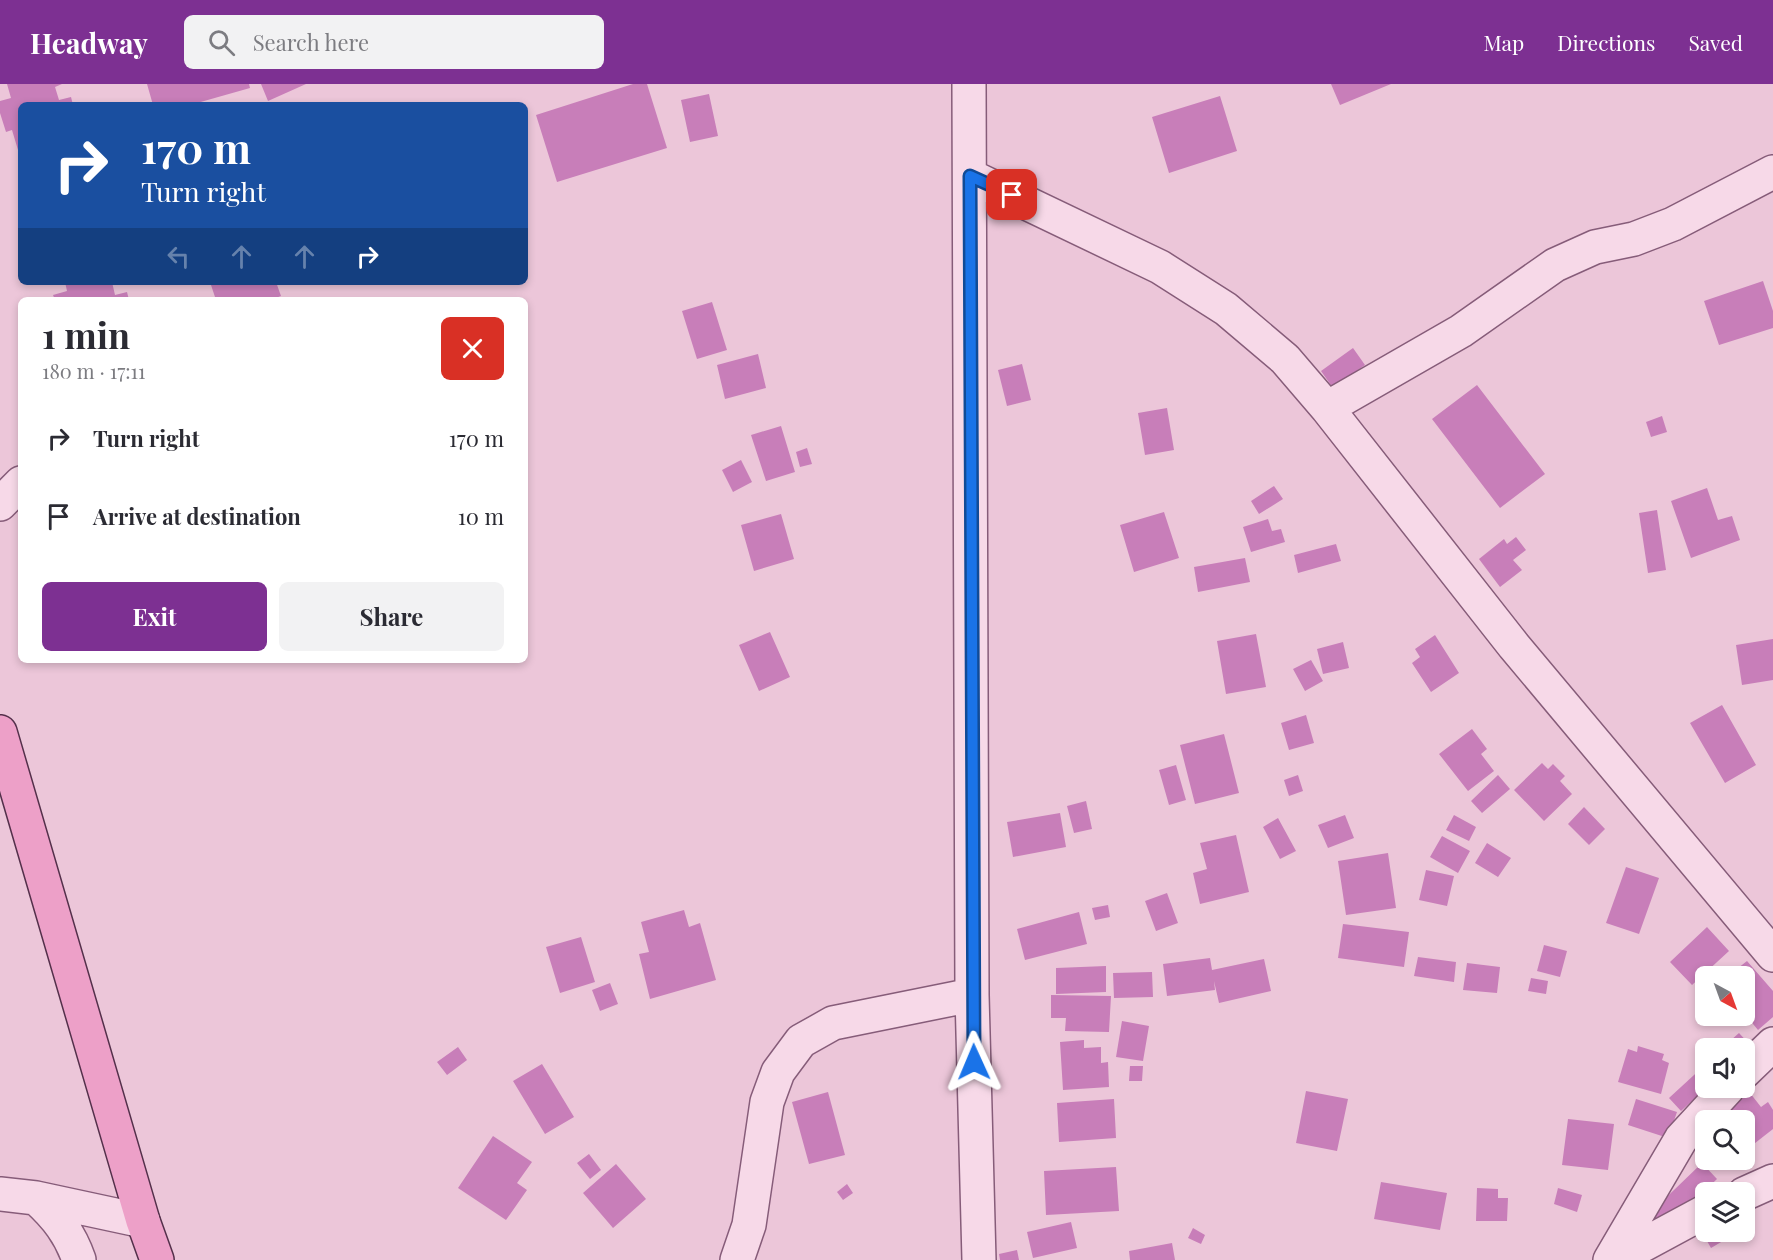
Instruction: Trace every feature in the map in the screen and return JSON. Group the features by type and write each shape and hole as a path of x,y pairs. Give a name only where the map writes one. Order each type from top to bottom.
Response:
{"main road":[{"path":"0,732 143,1221 157,1260"}],"street":[{"path":"969,84 972,995 979,1260"},
{"path":"1326,408 1461,332 1556,265 1595,247 1634,239 1673,224 1773,172"},
{"path":"970,176 1160,267 1226,309 1285,359 1514,646 1773,956"},
{"path":"0,504 18,486"},
{"path":"736,1260 749,1225 767,1102 778,1071 801,1041 833,1023 972,995"},
{"path":"1755,1061 1773,1044"},
{"path":"1610,1260 1681,1139 1719,1098"},
{"path":"1755,1189 1773,1181"},
{"path":"0,1194 36,1198 143,1221"},
{"path":"36,1198 58,1218 73,1242 79,1260"},
{"path":"1616,1260 1695,1217"}],"building":[{"path":"7,84 62,84 55,87 59,100 71,97 72,102 18,102 18,150 12,130 6,132 0,113 0,101 11,98"},
{"path":"147,84 249,84 250,88 201,102 152,102"},
{"path":"261,84 306,84 268,101"},
{"path":"633,84 647,84 667,148 557,182 536,115"},
{"path":"1331,84 1391,84 1340,105"},
{"path":"709,94 718,136 690,142 681,100"},
{"path":"1220,96 1237,151 1169,173 1152,117"},
{"path":"1763,281 1773,311 1773,328 1719,345 1704,301"},
{"path":"66,285 113,285 115,295 127,292 128,297 54,297 53,295 67,291"},
{"path":"211,285 277,285 281,296 278,297 215,297"},
{"path":"712,302 727,350 697,359 682,311"},
{"path":"1353,348 1365,365 1333,388 1321,371"},
{"path":"758,354 766,388 725,399 717,365"},
{"path":"1022,364 1031,400 1007,406 998,370"},
{"path":"1477,385 1545,474 1500,508 1432,419"},
{"path":"1167,408 1174,450 1145,455 1138,413"},
{"path":"1662,416 1667,432 1651,437 1646,422"},
{"path":"781,426 795,472 766,481 751,435"},
{"path":"807,448 812,464 800,467 796,452"},
{"path":"741,460 752,482 733,492 722,470"},
{"path":"1274,486 1283,499 1259,514 1251,501"},
{"path":"1707,488 1718,520 1732,516 1740,540 1691,558 1671,501"},
{"path":"1657,510 1666,570 1648,573 1639,513"},
{"path":"1164,512 1179,558 1134,572 1120,525"},
{"path":"781,514 794,559 754,571 741,525"},
{"path":"1268,519 1272,531 1281,529 1285,542 1251,552 1243,527"},
{"path":"1516,537 1526,550 1513,560 1522,570 1500,587 1479,559 1504,539 1507,544"},
{"path":"1336,544 1341,561 1298,573 1294,555"},
{"path":"1245,558 1250,582 1198,592 1194,567"},
{"path":"770,632 790,677 759,691 739,645"},
{"path":"1256,634 1266,687 1226,694 1217,641"},
{"path":"1435,635 1459,673 1431,692 1412,663 1420,657 1415,649"},
{"path":"1773,639 1773,680 1742,685 1736,645"},
{"path":"1343,642 1349,668 1323,674 1317,649"},
{"path":"1311,660 1323,681 1305,691 1293,669"},
{"path":"1722,705 1756,765 1725,783 1690,723"},
{"path":"1306,715 1314,743 1289,750 1281,723"},
{"path":"1472,729 1487,749 1481,754 1494,771 1468,791 1439,754"},
{"path":"1224,734 1239,793 1195,804 1180,745"},
{"path":"1542,763 1548,769 1553,764 1565,776 1560,781 1572,794 1544,821 1514,790"},
{"path":"1176,765 1186,800 1169,805 1159,770"},
{"path":"1298,775 1303,791 1289,796 1284,780"},
{"path":"1498,775 1510,789 1482,813 1471,801"},
{"path":"1086,801 1092,829 1074,833 1067,806"},
{"path":"1584,807 1605,829 1589,845 1568,824"},
{"path":"1060,813 1066,847 1013,857 1007,822"},
{"path":"1345,815 1354,838 1328,848 1318,825"},
{"path":"1454,815 1476,827 1469,841 1446,830"},
{"path":"1278,818 1296,851 1280,859 1263,827"},
{"path":"1236,835 1249,892 1200,904 1193,873 1207,869 1200,843"},
{"path":"1442,836 1470,851 1458,873 1430,857"},
{"path":"1487,843 1511,858 1498,877 1475,863"},
{"path":"1388,853 1396,908 1346,915 1338,861"},
{"path":"1626,867 1659,878 1639,934 1606,923"},
{"path":"1426,870 1454,876 1447,906 1419,900"},
{"path":"1167,893 1178,923 1156,931 1145,901"},
{"path":"1108,905 1110,917 1095,920 1092,908"},
{"path":"684,910 689,927 700,923 716,980 650,999 639,954 649,952 641,922"},
{"path":"1079,912 1087,944 1025,960 1017,929"},
{"path":"1343,924 1409,932 1404,967 1338,958"},
{"path":"1707,927 1729,951 1713,966 1695,966 1695,982 1692,985 1670,962"},
{"path":"581,937 595,982 560,993 546,947"},
{"path":"1544,945 1567,951 1560,977 1537,971"},
{"path":"1418,957 1456,962 1454,982 1414,976"},
{"path":"1210,958 1212,970 1264,959 1271,991 1219,1003 1214,981 1215,990 1167,996 1163,964"},
{"path":"1747,961 1751,966 1741,966"},
{"path":"1467,963 1500,967 1497,993 1463,990"},
{"path":"1106,966 1106,992 1056,994 1056,968"},
{"path":"1755,970 1773,991 1773,1017 1758,1030 1755,1026"},
{"path":"1152,972 1153,997 1114,998 1113,973"},
{"path":"1531,978 1548,981 1546,994 1528,991"},
{"path":"610,983 618,1004 600,1011 592,990"},
{"path":"1051,995 1111,996 1109,1032 1065,1031 1066,1018 1051,1018"},
{"path":"1122,1021 1149,1026 1143,1061 1116,1057"},
{"path":"1739,1033 1744,1038 1733,1038"},
{"path":"1084,1040 1084,1048 1101,1047 1101,1063 1108,1062 1109,1087 1063,1090 1060,1042"},
{"path":"1638,1046 1664,1054 1662,1060 1669,1063 1661,1094 1618,1082 1628,1049 1637,1052"},
{"path":"458,1047 467,1060 447,1075 437,1062"},
{"path":"542,1064 574,1117 545,1134 513,1081"},
{"path":"1130,1066 1143,1066 1142,1081 1129,1081"},
{"path":"1695,1074 1695,1098 1681,1111 1669,1098"},
{"path":"1306,1091 1348,1099 1337,1151 1296,1143"},
{"path":"828,1092 845,1155 809,1164 792,1102"},
{"path":"1743,1098 1754,1098 1761,1107 1768,1102 1773,1110 1773,1129 1755,1143 1755,1110 1727,1110"},
{"path":"1114,1099 1116,1138 1059,1142 1057,1103"},
{"path":"1636,1099 1677,1112 1668,1138 1628,1125"},
{"path":"1568,1119 1614,1124 1608,1170 1562,1165"},
{"path":"493,1136 532,1162 517,1183 527,1190 506,1220 458,1188"},
{"path":"589,1154 601,1170 590,1179 577,1163"},
{"path":"616,1164 646,1199 613,1228 583,1193"},
{"path":"1116,1167 1119,1211 1046,1215 1044,1171"},
{"path":"1695,1170 1709,1170 1717,1179 1714,1182 1695,1182 1695,1200 1662,1232 1647,1216"},
{"path":"1381,1182 1447,1193 1440,1230 1374,1219"},
{"path":"847,1184 853,1193 843,1200 837,1192"},
{"path":"1477,1188 1498,1189 1498,1198 1508,1198 1507,1221 1476,1221"},
{"path":"1558,1188 1582,1195 1577,1212 1554,1204"},
{"path":"1071,1222 1077,1248 1033,1258 1027,1232"},
{"path":"1193,1228 1205,1235 1201,1244 1188,1238"},
{"path":"1708,1242 1721,1242 1711,1248"},
{"path":"1172,1243 1175,1260 1130,1260 1129,1251"},
{"path":"1017,1250 1019,1260 1000,1260 999,1254"}],"route":[{"path":"974,1062 970,176 1012,195"}]}
